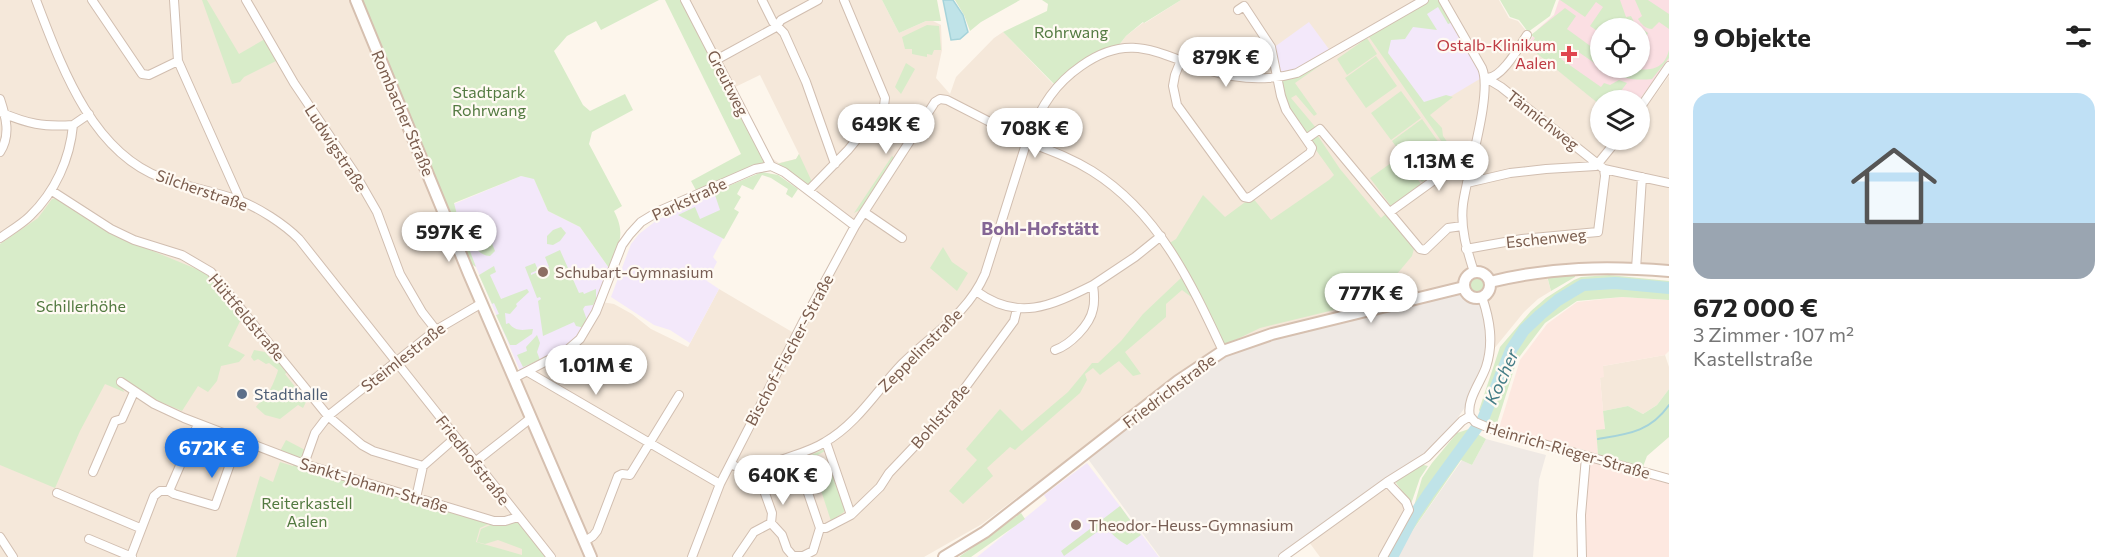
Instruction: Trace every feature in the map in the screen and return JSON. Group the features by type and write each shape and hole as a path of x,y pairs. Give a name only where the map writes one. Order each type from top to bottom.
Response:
{"main road":[{"name":"Rombacher Straße","path":"356,0 591,557"},
{"path":"1490,282 1553,270 1596,267 1669,271"},
{"path":"1474,272 1485,274 1490,282 1489,290 1482,297 1470,296 1464,288 1466,278 1474,272"},
{"name":"Friedrichstraße","path":"944,557 985,532 1178,381 1223,351 1272,334 1464,288"}],"street":[{"name":"Silcherstraße","path":"36,0 62,68 89,114 119,152 133,163 163,178 240,200 287,228 299,239 397,361"},
{"path":"92,0 142,74 149,75 178,61"},
{"path":"174,0 178,61 240,200"},
{"name":"Ludwigstraße","path":"246,0 294,83 354,172 376,212 400,274 436,330"},
{"name":"Greutweg","path":"685,0 771,166"},
{"path":"762,0 771,19 784,33 806,82 835,164"},
{"path":"716,60 777,26 780,20 818,0"},
{"path":"809,190 835,164 884,106 885,98 844,0"},
{"path":"1030,134 1044,102 1052,91 1075,70 1099,54 1114,48 1144,48 1209,71 1234,76 1276,79 1297,73 1424,0"},
{"path":"1443,0 1486,78 1463,205 1462,226 1466,249 1474,272"},
{"path":"1181,60 1173,86 1177,105 1244,197 1249,198 1310,153 1312,148 1286,110 1276,79 1268,40 1245,6 1238,10"},
{"path":"1486,78 1496,76 1527,35"},
{"path":"1650,94 1669,66"},
{"name":"Tännichweg","path":"1486,78 1501,87 1602,166"},
{"path":"0,99 8,124 4,146 0,152"},
{"name":"Bischof-Fischer-Straße","path":"692,557 720,484 802,324 855,226 928,111 938,100 947,100 1021,138"},
{"path":"3,113 46,127 73,125 89,114"},
{"path":"0,238 29,217 52,191 71,145 73,125"},
{"path":"1306,139 1320,129 1420,249 1425,250 1448,228 1462,226"},
{"path":"1024,134 1030,134 1034,138 1033,144 1025,147 1021,144 1021,138 1024,134"},
{"path":"1033,144 1069,158 1103,178 1137,207 1161,236 1196,292 1223,351"},
{"name":"Zeppelinstraße","path":"731,464 740,470 756,468 826,442 851,423 902,364 951,321 976,291 985,274 1025,147"},
{"path":"1602,166 1611,150"},
{"path":"1390,212 1473,152"},
{"path":"771,166 784,171 855,226"},
{"name":"Parkstraße","path":"514,378 566,351 580,339 596,312 622,245 641,222 659,211 726,182 771,166"},
{"path":"1467,183 1510,173 1602,166 1669,183"},
{"name":"Eschenweg","path":"1466,249 1522,239 1598,232 1605,176 1602,166"},
{"path":"1636,269 1642,177"},
{"name":"Hüttfeldstraße","path":"52,191 126,236 182,255 211,272 327,416 367,448 423,465"},
{"path":"864,212 902,238"},
{"path":"976,291 995,304 1017,309 1036,308 1093,285 1125,265 1161,236"},
{"path":"1055,350 1067,345 1089,318 1093,310 1093,285"},
{"path":"1283,557 1387,482 1427,457 1462,422 1472,419 1470,405 1486,367 1490,350 1489,320 1482,297"},
{"name":"Steimlestraße","path":"327,416 436,330 482,303"},
{"name":"Bohlstraße","path":"820,528 826,528 851,514 880,487 889,473 948,411 1014,321 1017,309"},
{"name":"Friedhofstraße","path":"397,361 455,438 551,557"},
{"path":"528,372 720,484"},
{"name":"Sankt-Johann-Straße","path":"121,381 154,404 198,424 304,464 494,521 518,518"},
{"path":"93,472 115,421 122,419 134,392"},
{"path":"585,541 597,531 618,476 630,475 679,395"},
{"path":"304,464 315,433 327,416"},
{"path":"475,462 531,418"},
{"name":"Heinrich-Rieger-Straße","path":"1472,419 1496,431 1669,479"},
{"path":"169,491 198,424"},
{"path":"416,498 423,465 455,438"},
{"path":"89,539 131,557 140,528 154,496 160,491 169,491 215,506 239,439"},
{"path":"826,442 851,514"},
{"path":"756,468 772,513 771,523 782,535 787,549 793,556 803,556 813,551 820,528 795,455"},
{"path":"1582,557 1581,515 1586,457"},
{"path":"1383,557 1409,510 1401,496 1387,482"},
{"path":"57,493 140,528"},
{"path":"737,557 754,532 771,523"},
{"path":"0,537 14,557"}],"shaded area":[{"path":"0,0 353,0 512,381 602,302 614,304 651,329 688,347 719,289 799,336 858,227 771,166 773,159 779,163 796,159 799,154 760,75 731,89 685,0 882,0 899,33 926,21 933,21 941,25 942,50 936,78 950,94 956,77 994,38 1003,32 1055,86 1103,50 1119,45 1126,36 1144,22 1181,0 1499,0 1509,18 1518,21 1531,37 1528,45 1590,97 1590,150 1650,150 1650,102 1669,76 1669,269 1546,273 1551,291 1524,312 1493,350 1200,366 1068,459 982,524 924,557 0,557"},
{"path":"1438,0 1483,77 1423,113 1369,34"},
{"name":"Ostalb-Klinikum Aalen","path":"1559,0 1669,0 1669,61 1647,90 1590,90 1590,97 1527,45 1538,29 1554,15"},
{"path":"1309,22 1331,52 1296,71 1279,75 1273,48"},
{"name":"Schubart-Gymnasium","path":"521,176 534,178 548,211 580,227 609,268 594,312 578,340 520,371 476,267 470,263 447,207"},
{"path":"722,190 733,220 713,257 717,262 707,281 719,289 690,343 670,330 654,325 611,297 631,244 639,234 657,220"},
{"path":"1464,287 1473,297 1482,297 1490,331 1482,378 1466,406 1427,457 1281,557 1160,557 1088,459 1200,366 1223,351"},
{"path":"1622,297 1669,300 1669,351 1665,355 1603,366 1604,377 1600,378 1605,430 1596,430 1598,455 1498,431 1520,360 1547,324 1577,302"},
{"path":"1665,355 1669,367 1669,389 1657,405 1643,414 1628,406 1603,411 1600,378 1603,366"},
{"path":"1486,439 1546,455 1539,480 1533,557 1398,557 1404,543 1462,460 1472,465"},
{"path":"1587,458 1669,480 1669,557 1581,557"},
{"name":"Theodor-Heuss-Gymnasium","path":"1087,463 1159,557 977,557 1047,500 1044,495"},
{"path":"1381,489 1386,489 1402,503 1406,513 1380,557 1320,557 1309,542"}],"green space":[{"path":"202,0 207,0 239,54 265,39 278,60 244,77 240,82 232,84"},
{"name":"Stadtpark Rohrwang","path":"358,0 659,0 601,30 596,21 567,36 554,51 583,105 590,111 625,94 633,110 592,132 589,144 622,206 614,211 620,226 620,240 609,268 580,227 548,211 534,179 521,176 454,203 464,242 468,246 476,267 470,263"},
{"path":"665,0 685,0 771,166 698,194 691,181 741,154"},
{"path":"882,0 937,0 941,21 926,21 899,33"},
{"name":"Rohrwang","path":"955,0 1020,0 981,22 970,31"},
{"name":"Rohrwang","path":"1042,0 1181,0 1143,22 1119,45 1103,50 1055,85 1003,32 1047,11 1048,4"},
{"path":"1428,0 1440,0 1453,22 1448,24 1438,7 1427,14 1437,30 1413,27 1405,39 1391,40 1388,53 1424,102 1446,95 1453,97 1430,115 1442,128 1443,136 1459,158 1455,161 1367,34"},
{"path":"1500,0 1556,0 1550,16 1528,32 1519,20 1510,17"},
{"path":"1560,0 1620,0 1626,17 1631,16 1632,18 1595,18 1603,7 1596,2 1585,17"},
{"path":"1635,0 1648,0 1669,14 1669,29 1659,22 1650,28 1650,18 1639,18 1642,16"},
{"path":"1565,8 1576,16 1567,29 1590,46 1590,60 1570,46 1561,59 1601,87 1604,83 1610,85 1619,80 1627,83 1622,90 1590,90 1590,97 1529,47 1535,38 1531,35"},
{"path":"927,25 939,26 941,50 934,50 932,55 927,54 927,57 912,54 912,49 905,49 902,37"},
{"path":"1367,38 1377,54 1347,75 1337,59"},
{"path":"1669,50 1669,58 1652,79 1626,78 1650,78 1650,69 1658,67 1666,58"},
{"path":"1376,56 1397,86 1366,108 1345,78"},
{"path":"1328,60 1295,83 1317,114 1314,116 1296,95 1291,98 1317,129 1306,136 1290,112 1278,80"},
{"path":"906,63 915,69 901,94 895,87"},
{"path":"1401,91 1421,118 1391,140 1371,113"},
{"path":"1422,119 1452,161 1422,182 1392,141"},
{"path":"1316,133 1340,169 1381,218 1388,212 1415,245 1412,256 1397,274 1412,291 1260,328 1223,346 1168,244 1176,239 1203,195 1225,217 1252,197 1271,220 1329,180 1334,175 1308,139"},
{"path":"799,154 813,184 809,188 773,165 796,159"},
{"path":"892,156 896,159 862,209 854,213"},
{"path":"1401,156 1421,184 1391,206 1370,178"},
{"path":"762,172 778,175 798,189 792,198 786,194 788,189 762,175 753,190 742,185 737,194 741,197 734,209 739,212 724,239 678,215 695,207 700,219 720,210 714,192"},
{"name":"Schillerhöhe","path":"57,198 131,242 211,275 243,315 228,346 245,355 239,362 221,366 217,381 208,392 198,386 182,411 158,401 129,383 121,382 124,392 105,384 80,431 55,488 0,465 0,244 38,218 52,199"},
{"path":"463,214 473,239 487,231 495,251 490,256 479,252 471,241 461,217"},
{"path":"561,227 566,233 560,241 553,245 547,244 547,236 553,230"},
{"path":"943,247 952,262 968,273 957,291 930,268"},
{"path":"560,250 579,293 584,294 596,289 596,299 593,305 585,306 583,309 588,323 585,328 576,326 574,322 543,336 538,301 541,299 537,298 525,267 535,263 538,270 531,275 549,267 545,257"},
{"path":"494,266 496,272 490,275 501,299 527,289 529,292 516,304 517,306 510,314 505,313 506,324 509,323 520,330 533,329 532,334 516,345 510,345 496,315 499,314 479,275"},
{"path":"1575,270 1575,277 1551,291 1546,272"},
{"path":"1473,275 1481,275 1487,281 1487,289 1481,295 1473,295 1467,289 1467,281"},
{"path":"1609,275 1669,281 1669,300 1622,297 1577,301 1545,323 1517,360 1497,423 1484,417 1479,410 1500,347 1531,311 1574,280 1581,277"},
{"path":"1182,277 1194,299 1182,290 1166,304 1166,317 1125,352 1141,374 1133,376 1119,361 1100,375 1093,368 1085,374 1087,380 1080,393 1015,450 1010,447 987,468 993,476 963,504 949,491 977,460 966,449 1000,409 1022,431 1068,392 1092,363 1098,363 1121,341 1143,314"},
{"path":"537,335 540,343 537,352 540,360 523,367 517,355 527,351 526,347"},
{"path":"254,350 265,352 271,359 277,354 290,370 285,374 303,397 308,394 309,396 303,408 298,405 280,419 265,415 256,407 269,391 278,370 269,363 266,364 258,359 254,361 251,357"},
{"path":"1669,389 1669,437 1647,456 1641,472 1598,455 1596,430 1605,429 1603,411 1628,406 1643,414 1657,405"},
{"path":"1469,429 1486,439 1472,465 1461,460 1404,543 1398,557 1394,557 1420,511 1414,506 1422,478 1457,433"},
{"path":"286,440 307,451 303,463 279,453"},
{"path":"824,449 825,451 814,457 819,470 831,466 845,508 844,512 831,521 814,469 809,471 805,460"},
{"name":"Reiterkastell Aalen","path":"280,462 293,466 295,462 491,523 480,528 476,542 522,555 522,549 498,540 485,544 477,542 481,529 495,523 518,520 548,557 236,557 260,476 273,482"},
{"path":"1419,464 1428,466 1420,478 1411,504 1394,480"},
{"path":"1120,506 1141,535 1127,545 1104,527 1064,556 1061,551"},
{"path":"1021,513 1025,519 971,557 959,557"}],"water":[{"path":"943,0 953,0 963,15 968,32 960,39 951,40"}],"waterway":[{"name":"Kocher","path":"1392,557 1413,517 1483,419 1511,350 1524,330 1558,300 1583,285 1615,283 1669,288"},
{"path":"1598,439 1638,430 1654,421 1669,405"}],"place":[{"name":"Ostalb-Klinikum Aalen","path":"1569,54"},
{"name":"Schubart-Gymnasium","path":"543,272"},
{"name":"Stadthalle","path":"242,394"},
{"name":"Theodor-Heuss-Gymnasium","path":"1076,525"}],"district":[{"name":"Bohl-Hofstätt","path":"1040,229"}]}
